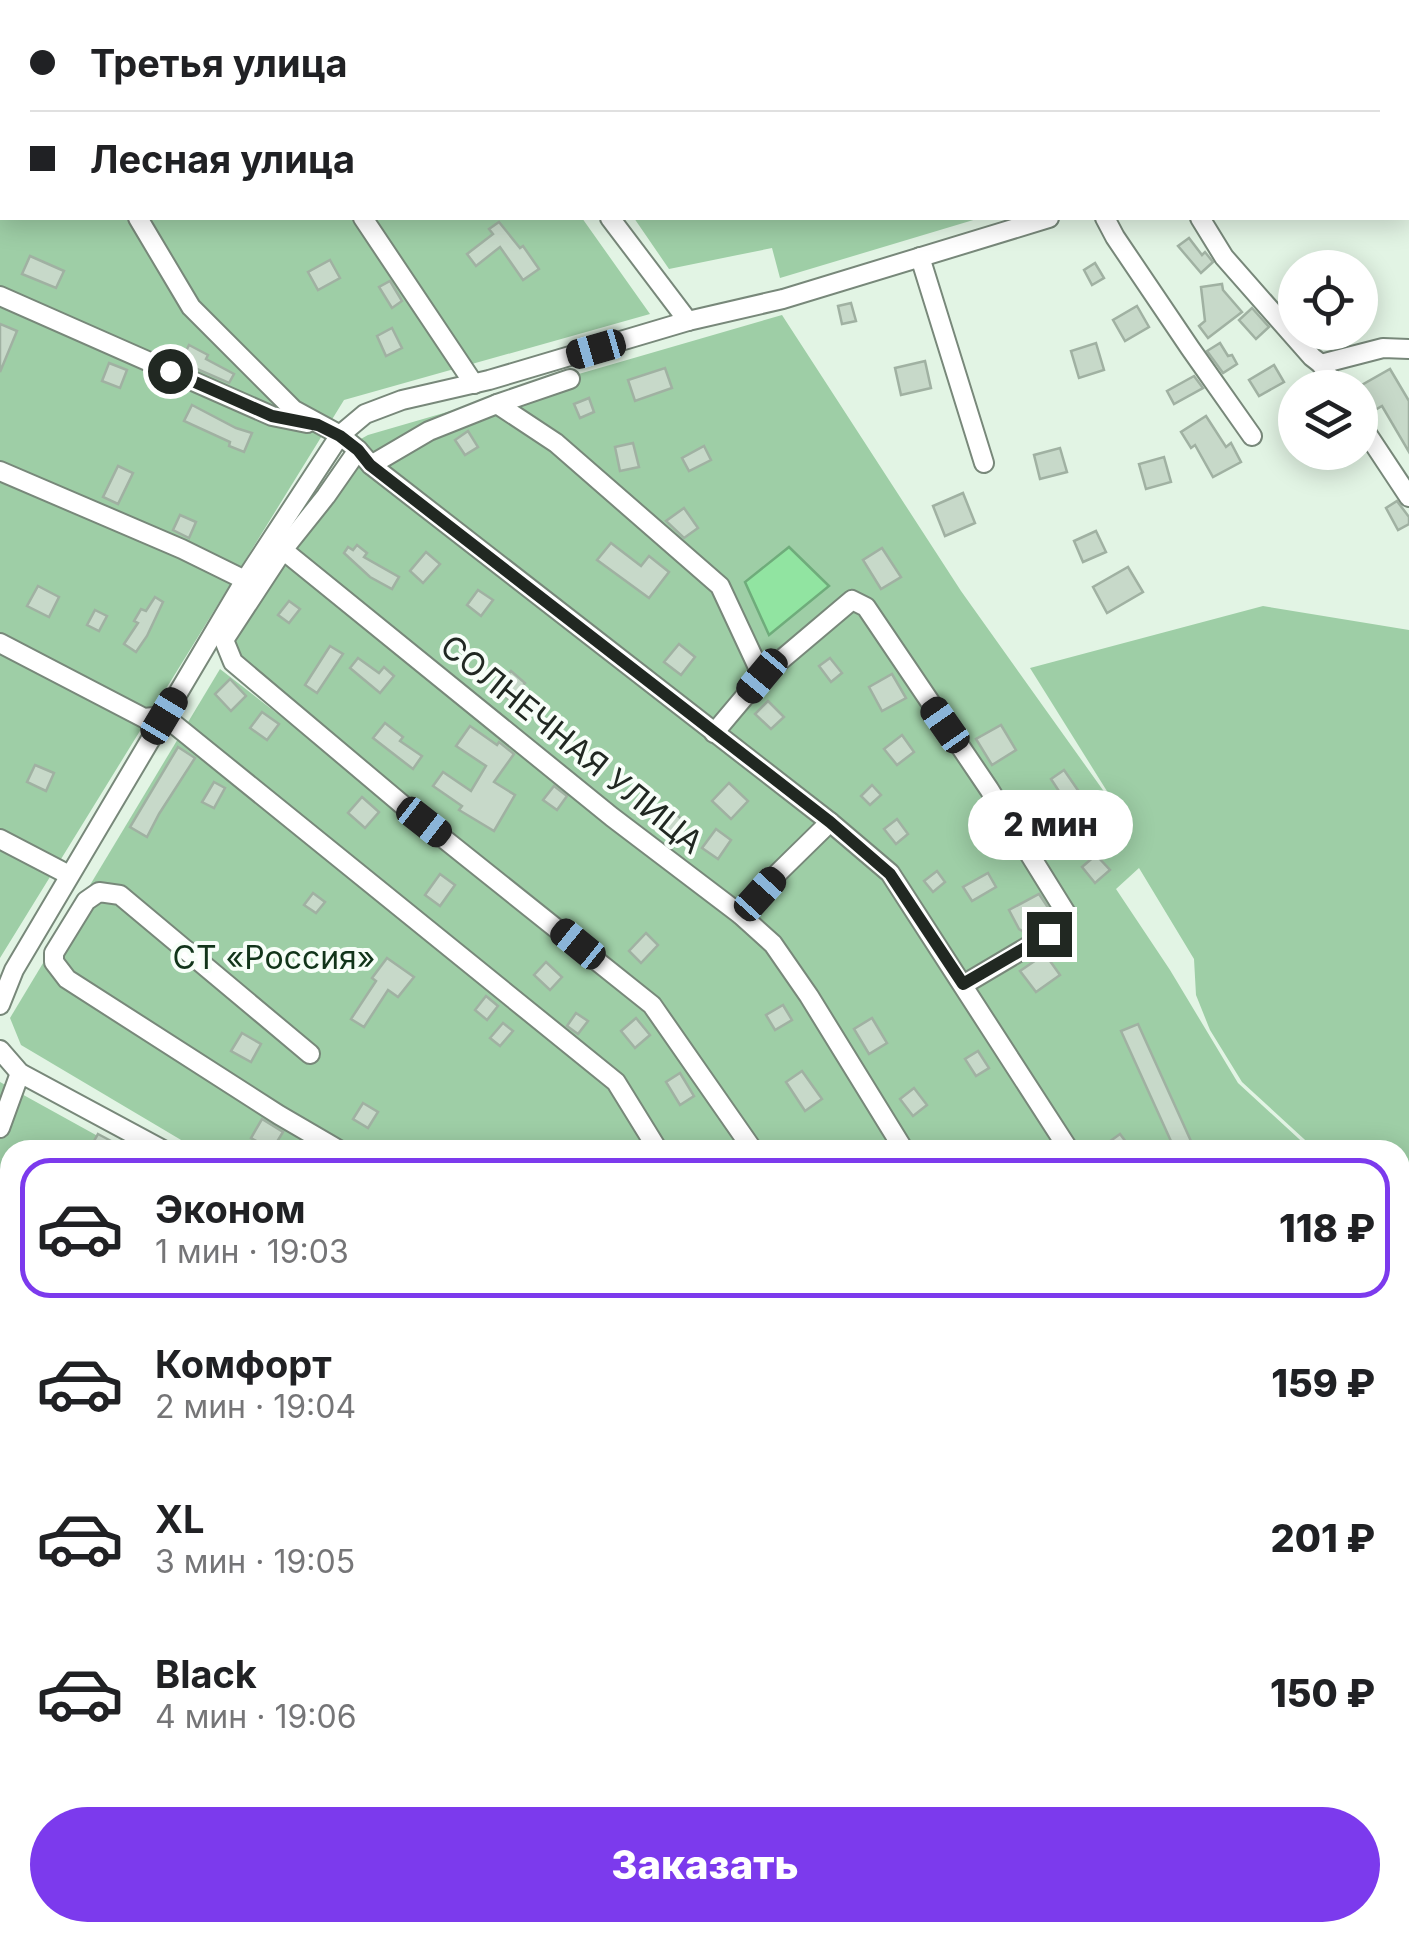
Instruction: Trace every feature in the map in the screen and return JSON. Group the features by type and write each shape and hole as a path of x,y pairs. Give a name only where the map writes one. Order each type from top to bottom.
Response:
{"street":[{"path":"139,220 191,307 294,410 358,450 370,465 830,822 890,874 1063,1140"},
{"path":"364,220 474,384"},
{"path":"611,220 688,321"},
{"path":"0,1004 14,970 244,580 340,436 365,414 402,400 474,384 688,321 783,298 1042,220"},
{"path":"1106,220 1252,436"},
{"path":"1201,220 1224,257 1325,370"},
{"path":"920,257 984,462"},
{"path":"0,296 272,416 318,425"},
{"path":"1321,364 1383,348 1409,349"},
{"path":"370,465 428,430 570,379"},
{"path":"498,404 556,443 720,586 762,676"},
{"path":"358,450 283,550 224,640 233,662 424,822 652,1004 745,1140"},
{"path":"1378,450 1409,496"},
{"path":"0,471 244,580"},
{"name":"СОЛНЕЧНАЯ УЛИЦА","path":"283,550 774,944 898,1140"},
{"path":"714,733 762,676 852,600 866,607 989,789 1066,913 1049,934 963,984"},
{"path":"0,644 144,718 164,716 616,1082 652,1140"},
{"path":"741,915 830,822"},
{"path":"0,839 69,875"},
{"path":"310,1054 120,896 99,892 86,901 54,952 54,962 67,978 322,1140"},
{"path":"0,1050 20,1073 144,1140"},
{"path":"0,1128 20,1073"}],"green space":[{"path":"0,220 583,220 650,314 344,400 0,958"},
{"path":"635,220 973,220 780,278 772,248 669,269"},
{"path":"782,315 961,591 1130,828 1030,668 1263,606 1409,630 1409,1140 1305,1140 1242,1082 1210,1030 1196,995 1194,959 1139,868 1116,889 1238,1083 1300,1140 750,1140 692,1050 226,653 231,638 350,445 368,435"},
{"name":"СТ «Россия»","path":"220,669 656,1012 740,1140 181,1140 21,1045 10,1018"},
{"path":"0,1082 105,1140 0,1140"}],"shaded area":[{"path":"789,547 829,586 769,635 745,582"}],"building":[{"path":"499,222 539,269 523,280 500,247 476,266 467,254 493,234 489,229"},
{"path":"1189,238 1213,262 1201,273 1178,246"},
{"path":"30,256 64,271 56,288 22,274"},
{"path":"330,260 340,278 318,290 308,272"},
{"path":"1095,263 1104,278 1092,285 1084,270"},
{"path":"390,281 402,301 392,308 379,287"},
{"path":"1222,284 1242,312 1208,338 1199,326 1205,321 1201,287"},
{"path":"851,303 856,321 842,324 838,306"},
{"path":"1137,306 1149,327 1125,341 1113,320"},
{"path":"1252,308 1269,327 1256,339 1239,320"},
{"path":"0,324 17,331 0,372"},
{"path":"392,328 402,348 386,356 377,336"},
{"path":"1096,343 1104,370 1079,378 1071,351"},
{"path":"1220,343 1237,364 1223,373 1207,351"},
{"path":"189,345 234,374 229,383 181,362"},
{"path":"925,361 931,388 901,395 895,368"},
{"path":"109,363 127,370 120,388 102,381"},
{"path":"1274,365 1278,372 1278,385 1259,396 1249,380"},
{"path":"665,368 672,388 635,401 628,380"},
{"path":"1390,369 1409,401 1409,452 1382,406 1378,408 1378,376"},
{"path":"1194,376 1203,388 1174,404 1167,391"},
{"path":"589,398 594,412 580,418 574,404"},
{"path":"192,405 252,433 244,452 184,421"},
{"path":"1206,416 1226,447 1231,443 1241,462 1213,477 1195,445 1191,448 1181,432"},
{"path":"468,431 478,447 465,455 455,440"},
{"path":"633,443 639,467 620,471 615,447"},
{"path":"704,446 711,460 689,471 682,458"},
{"path":"1060,448 1067,472 1040,479 1034,455"},
{"path":"1164,457 1171,482 1146,489 1139,464"},
{"path":"118,466 133,473 118,504 103,497"},
{"path":"963,493 975,523 945,536 933,506"},
{"path":"1397,501 1409,517 1409,524 1398,530 1386,508"},
{"path":"684,508 698,528 684,538 666,521"},
{"path":"180,515 196,522 189,538 173,530"},
{"path":"1096,531 1106,552 1083,562 1074,541"},
{"path":"611,543 641,566 649,556 669,572 649,598 597,560"},
{"path":"357,545 367,553 364,557 399,577 392,589 370,577 344,553 348,547 353,550"},
{"path":"882,548 901,577 881,589 863,560"},
{"path":"426,552 440,564 423,583 410,571"},
{"path":"1128,567 1143,592 1107,613 1093,587"},
{"path":"38,586 59,597 49,617 27,606"},
{"path":"478,590 493,600 481,616 467,605"},
{"path":"155,597 163,602 136,652 124,644 138,623 134,621 141,609 146,611"},
{"path":"289,601 300,609 289,623 278,615"},
{"path":"95,610 107,616 99,631 87,625"},
{"path":"679,644 695,657 681,675 664,662"},
{"path":"330,646 343,654 317,693 305,685"},
{"path":"358,658 379,673 384,667 394,676 380,693 350,668"},
{"path":"830,658 842,673 831,682 819,666"},
{"path":"511,671 525,683 510,700 496,688"},
{"path":"892,674 906,698 882,711 869,687"},
{"path":"230,679 246,696 231,711 215,694"},
{"path":"768,701 784,717 771,729 755,714"},
{"path":"262,712 279,724 267,740 250,728"},
{"path":"385,723 403,737 400,741 422,756 413,769 373,738"},
{"path":"1001,725 1016,750 992,765 976,739"},
{"path":"470,726 514,754 494,782 515,795 494,831 459,810 462,806 433,786 443,772 471,791 486,766 456,746"},
{"path":"902,735 914,752 897,765 884,749"},
{"path":"178,747 195,758 147,837 130,827"},
{"path":"35,765 54,773 46,791 27,782"},
{"path":"1064,770 1084,799 1070,808 1051,779"},
{"path":"214,782 225,788 214,808 202,802"},
{"path":"729,783 748,801 731,819 712,801"},
{"path":"872,785 881,795 870,805 861,796"},
{"path":"554,786 567,796 557,810 543,800"},
{"path":"362,797 379,812 365,828 348,813"},
{"path":"670,810 686,822 673,841 656,829"},
{"path":"897,819 908,834 896,844 884,829"},
{"path":"716,829 731,840 718,859 702,848"},
{"path":"1096,855 1110,870 1095,883 1082,867"},
{"path":"937,871 945,882 933,892 924,881"},
{"path":"988,873 996,887 972,901 963,887"},
{"path":"440,874 455,885 440,906 425,895"},
{"path":"313,893 325,902 316,913 304,905"},
{"path":"1039,894 1051,912 1026,933 1019,929 1009,910"},
{"path":"646,933 658,945 641,963 629,951"},
{"path":"1045,954 1060,975 1036,992 1020,971"},
{"path":"387,958 414,977 398,997 388,990 364,1027 351,1019"},
{"path":"546,962 562,977 550,990 534,975"},
{"path":"486,996 498,1006 487,1020 475,1010"},
{"path":"783,1005 792,1020 775,1030 766,1015"},
{"path":"576,1013 588,1021 578,1034 567,1026"},
{"path":"636,1018 650,1035 635,1048 621,1031"},
{"path":"872,1018 887,1043 869,1054 854,1029"},
{"path":"503,1023 513,1031 500,1046 490,1038"},
{"path":"1138,1024 1190,1140 1170,1140 1121,1031"},
{"path":"242,1033 261,1044 251,1062 231,1051"},
{"path":"978,1051 989,1068 976,1076 965,1059"},
{"path":"802,1071 822,1099 805,1111 786,1082"},
{"path":"680,1073 694,1096 680,1105 666,1082"},
{"path":"914,1088 927,1105 913,1116 900,1099"},
{"path":"363,1103 378,1112 368,1128 353,1119"},
{"path":"262,1119 283,1132 278,1140 251,1138"}],"route":[{"path":"170,371 272,416 318,425 340,436 370,465 830,822 890,874 963,984 1049,934"}]}
